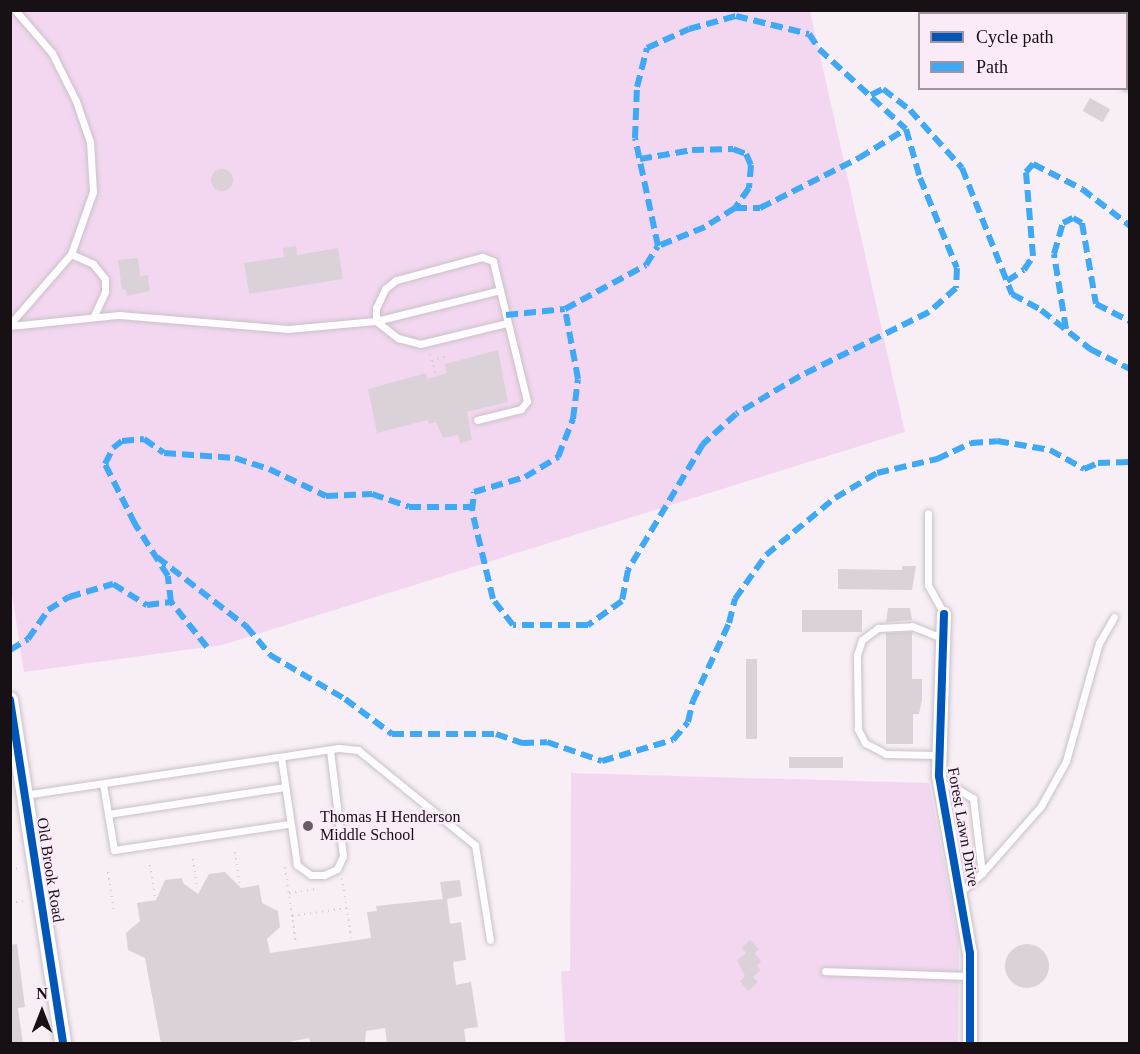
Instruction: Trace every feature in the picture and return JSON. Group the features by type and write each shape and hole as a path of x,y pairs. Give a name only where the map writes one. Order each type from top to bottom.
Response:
{"street":[{"name":"Forest Lawn Drive","path":"944,614 938,755 940,785 960,892 971,976 970,1044"},
{"name":"Old Brook Road","path":"10,700 17,796 63,1044"}],"lane":[{"path":"10,325 71,254 93,192 90,142 76,101 52,53 15,10"},
{"path":"71,254 93,264 105,279 105,292 94,316"},
{"path":"376,321 376,308 389,284 482,257 493,261 527,401 521,409 477,420"},
{"path":"10,325 94,316 159,316 303,329 376,321 500,290"},
{"path":"376,321 398,338 414,344 507,323"},
{"path":"928,513 928,585 944,614"},
{"path":"960,892 982,873 1041,806 1066,761 1099,643 1114,617"},
{"path":"938,755 886,754 865,743 858,729 857,655 862,640 878,627 912,626 944,639"},
{"path":"17,796 330,750 358,750 471,840 478,856 490,940"},
{"path":"281,757 294,858 301,870 317,876 337,869 343,848 330,750"},
{"path":"103,784 114,850 289,824"},
{"path":"940,785 951,785 973,798 982,873"},
{"path":"108,814 285,787"},
{"path":"825,971 971,976"}],"path":[{"path":"430,354 436,376"},
{"path":"432,361 446,356"},
{"path":"235,852 240,886"},
{"path":"193,859 197,889"},
{"path":"150,865 155,898"},
{"path":"285,867 296,944"},
{"path":"10,869 20,868"},
{"path":"108,872 114,912"},
{"path":"342,878 351,937"},
{"path":"289,893 317,889"},
{"path":"16,902 25,900"},
{"path":"292,916 347,908"}],"shaded area":[{"path":"10,11 810,11 905,432 222,645 24,672 10,581"},
{"path":"571,773 929,783 959,944 958,1043 565,1043 561,971 570,971"}],"building":[{"path":"1090,98 1110,109 1103,122 1083,111"},
{"path":"222,169 230,172 233,180 230,188 222,191 214,188 211,180 214,172"},
{"path":"296,246 297,255 338,248 343,279 249,294 244,263 284,257 283,248"},
{"path":"138,258 140,276 148,275 150,291 127,296 126,290 122,290 118,260"},
{"path":"498,350 508,402 467,412 472,440 460,443 458,435 443,438 436,422 429,424 428,420 377,433 368,389 426,373 427,379 447,373 445,364"},
{"path":"902,566 916,566 912,590 838,589 838,569 902,570"},
{"path":"888,608 910,608 912,620 886,622"},
{"path":"802,610 862,610 862,632 802,632"},
{"path":"912,632 912,679 922,679 919,714 913,714 913,744 886,744 886,633"},
{"path":"746,659 757,659 757,739 746,739"},
{"path":"789,757 843,757 843,768 789,768"},
{"path":"225,872 241,888 259,885 262,903 278,911 280,927 267,939 270,953 371,938 367,912 377,911 376,906 443,899 440,882 460,880 462,896 447,899 450,924 461,922 466,960 453,962 456,985 471,982 478,1027 464,1029 466,1044 387,1044 385,1028 366,1031 365,1044 311,1044 309,1038 278,1044 161,1044 145,958 128,950 126,933 140,921 137,903 156,900 165,880 182,878 183,883 198,894 209,874"},
{"path":"750,940 759,949 754,953 761,961 757,966 761,970 753,977 758,982 748,991 740,981 745,976 737,960 746,953 741,948"},
{"path":"17,944 25,1007 18,1008 23,1044 10,1044 10,945"},
{"path":"1027,944 1043,950 1049,966 1043,982 1027,988 1011,982 1005,966 1011,950"}],"marked path":[{"path":"506,315 565,309 646,265 658,246 635,138 637,87 647,48 689,29 736,16 809,34 819,49 906,129 920,178 957,268 956,288 929,312 800,376 736,414 703,444 628,570 622,601 588,625 513,625 493,599 472,511 474,492 525,477 558,457 573,419 578,379 565,309"},
{"path":"871,95 883,89 910,110 962,168 1012,294 1041,310 1090,349 1130,369"},
{"path":"735,208 760,208 859,158 906,129"},
{"path":"640,159 692,150 733,149 746,154 751,165 749,188 735,208 705,227 658,246"},
{"path":"1007,281 1024,270 1033,256 1026,172 1033,164 1082,189 1130,226"},
{"path":"1066,329 1054,254 1063,223 1073,218 1082,223 1096,304 1130,321"},
{"path":"207,647 171,602 168,576 135,524 105,464 113,448 122,441 144,439 164,453 235,458 269,469 326,496 372,494 409,507 473,507"},
{"path":"157,557 246,626 270,655 345,699 392,734 496,734 522,743 547,742 602,761 673,740 688,722 693,701 729,623 735,599 766,555 835,498 877,473 937,459 971,443 997,441 1050,450 1084,469 1098,463 1130,462"},
{"path":"10,650 28,639 48,610 69,597 113,584 147,605 171,602"}],"cycle path":[{"path":"944,614 939,776 970,953 970,1044"},
{"path":"10,700 63,1044"}],"place":[{"name":"Thomas H Henderson Middle School","path":"308,826"}]}
